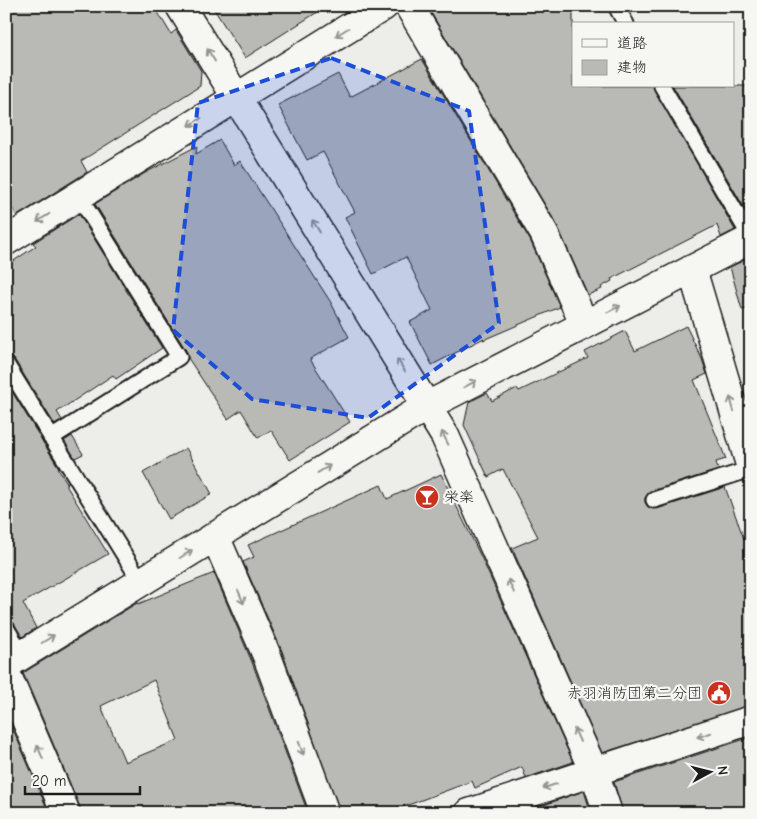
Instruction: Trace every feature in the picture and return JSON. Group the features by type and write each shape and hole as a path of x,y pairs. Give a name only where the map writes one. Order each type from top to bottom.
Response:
{"street":[{"path":"180,6 445,436 594,772 608,813"},
{"path":"10,231 78,195 384,6"},
{"path":"409,6 544,233 584,324"},
{"path":"66,813 12,664 141,582 427,406 751,239"},
{"path":"692,269 751,468"},
{"path":"215,536 267,656 325,813"},
{"path":"469,813 751,720"}],"lane":[{"path":"616,6 625,22"},
{"path":"663,88 751,239"},
{"path":"51,438 179,357 78,195"},
{"path":"6,364 141,582"},
{"path":"654,500 751,468"},
{"path":"6,628 12,664"}],"highlighted area":[{"path":"331,58 469,111 499,323 368,418 252,399 173,330 198,103"}],"building":[{"path":"6,6 154,6 171,34 176,30 201,71 200,86 81,161 87,172 17,216 6,198"},
{"path":"212,6 327,6 245,58"},
{"path":"427,6 573,6 572,88 654,88 735,230 721,237 717,225 611,279 612,281 601,287 602,289 588,295 557,225"},
{"path":"422,59 530,240 560,307 483,340 484,338 432,365 410,322 432,310 406,257 373,274 345,217 355,212 323,152 307,160 278,105 338,74 350,97"},
{"path":"734,86 751,86 751,219 674,88 734,88"},
{"path":"220,140 234,165 240,161 330,301 349,337 310,359 350,422 290,460 271,430 258,438 241,410 228,419 188,358 187,352 95,204 145,173 197,146 196,154"},
{"path":"79,214 162,348 116,379 113,375 57,412 62,420 55,425 14,359 6,355 6,266 36,246 33,243"},
{"path":"751,257 751,308 742,310 730,267"},
{"path":"686,326 707,374 694,380 726,459 716,462 718,470 651,491 645,498 645,502 648,507 657,509 725,487 751,558 751,705 602,753 512,548 538,537 503,469 488,477 464,425 469,402 487,393 492,401 517,388 519,391 588,358 585,352 625,331 635,351"},
{"path":"6,382 59,468 68,484 66,485 108,554 23,603 36,628 22,637 14,623 6,619"},
{"path":"72,436 83,454 75,458 64,441"},
{"path":"186,448 212,494 169,519 143,473"},
{"path":"441,474 482,559 573,762 526,778 522,767 475,788 472,781 387,813 340,813 282,651 243,562 254,557 248,545 381,485 387,499"},
{"path":"214,573 252,662 308,813 81,813 23,673 138,604","holes":["154,680 178,740 125,762 101,706"]},
{"path":"6,713 49,813 6,813"},
{"path":"751,737 751,813 623,813 614,782"},
{"path":"584,791 591,813 537,813 535,808"}],"place":[{"name":"栄楽","path":"427,497"},
{"name":"赤羽消防団第二分団","path":"719,693"}]}
